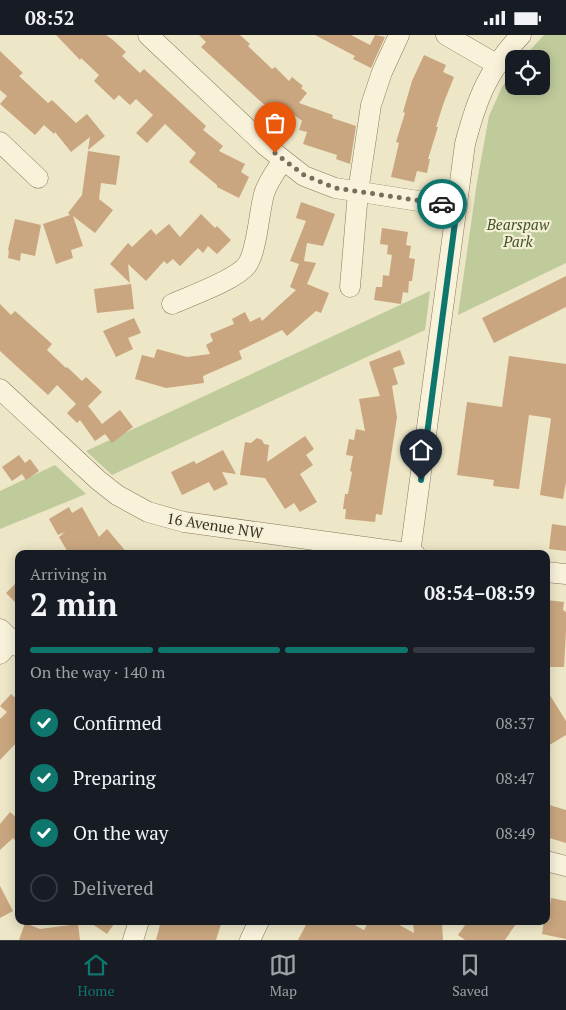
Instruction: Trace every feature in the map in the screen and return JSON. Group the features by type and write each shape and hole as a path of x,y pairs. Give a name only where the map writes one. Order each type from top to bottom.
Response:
{"street":[{"path":"148,35 283,160 304,175 319,183 335,188 457,207"},
{"path":"350,287 358,192 371,105 382,72 399,35"},
{"path":"446,35 496,63"},
{"path":"410,550 465,144 479,98 496,63 521,35"},
{"path":"0,142 38,178"},
{"path":"172,304 229,278 246,266 252,250 264,193 283,160"},
{"name":"16 Avenue NW","path":"0,389 98,481 117,495 148,512 184,522 388,550"},
{"path":"550,572 566,574"},
{"path":"550,862 566,866"},
{"path":"133,940 138,925"},
{"path":"250,940 257,925"}],"green space":[{"name":"Bearspaw Park","path":"544,35 566,35 566,263 458,315 477,182 489,116 505,83 505,95 550,95 550,50 530,50"},
{"path":"430,291 425,330 112,475 86,451"},
{"path":"55,465 86,494 0,529 0,491"}],"building":[{"path":"56,35 106,35 113,40 126,52 122,56 140,73 144,69 206,126 203,130 223,146 219,151 245,164 241,172 249,177 239,198 217,187 189,162 196,153 165,124 147,143 136,133 153,115 136,99 130,105 119,95 114,100 94,81 99,75 81,58 80,60"},
{"path":"199,35 240,35 250,44 248,46 272,69 275,67 289,81 292,77 303,86 301,88 307,93 299,103 333,115 332,118 356,126 350,164 336,159 337,155 303,144 307,132 299,130 302,121 286,108 280,116 260,101 201,47 206,42"},
{"path":"315,35 351,35 370,45 375,35 385,37 371,68 353,59 355,56"},
{"path":"0,51 23,73 19,76 48,103 52,100 76,123 87,114 105,136 88,150 90,137 71,152 55,132 54,134 44,125 35,135 0,104 7,96 0,90"},
{"path":"424,55 446,65 443,72 454,77 436,127 438,127 428,159 430,159 427,173 417,171 414,182 391,177 399,143 396,142 405,113 403,112 412,81"},
{"path":"88,151 120,156 116,185 101,183 99,199 113,210 95,233 73,216 83,246 71,250 73,258 56,264 43,224 70,215 68,213 82,195"},
{"path":"301,202 335,214 323,246 307,243 304,261 316,263 307,284 329,293 321,313 316,311 287,336 282,330 239,351 242,359 203,376 204,383 166,388 135,379 142,355 154,358 157,349 187,357 210,354 206,345 213,341 210,334 234,324 232,319 245,312 250,322 260,317 262,321 296,290 290,287 299,264 290,261 306,221 296,218"},
{"path":"201,214 231,240 217,254 208,246 203,253 198,248 180,266 173,259 167,264 164,261 146,281 128,264 130,283 110,264 128,243 132,247 151,229 156,235 169,224 180,237"},
{"path":"15,219 41,225 35,256 21,253 20,261 8,258"},
{"path":"382,228 408,232 406,245 411,246 409,258 415,259 412,281 409,281 408,293 403,292 401,304 374,300 376,287 382,287 383,275 389,276 392,255 387,254 388,245 380,244"},
{"path":"566,276 566,307 494,343 482,318"},
{"path":"131,284 134,309 97,313 94,289"},
{"path":"0,304 11,315 15,311 52,344 47,350 66,368 82,381 86,377 102,392 88,406 102,424 120,410 133,427 112,443 105,434 95,441 80,420 77,423 67,413 76,404 57,385 48,395 0,351"},
{"path":"134,318 141,333 128,338 133,349 116,357 103,331"},
{"path":"400,350 405,364 393,368 398,384 392,386 397,417 382,515 376,514 375,522 345,519 346,509 343,509 345,494 348,494 353,456 346,455 349,439 354,440 356,429 365,431 359,399 380,396 369,362"},
{"path":"509,356 566,364 566,482 563,499 540,495 550,418 529,415 519,489 493,486 494,480 457,475 467,402 502,407"},
{"path":"305,436 314,449 306,455 313,465 300,474 317,502 300,512 294,503 285,509 265,478 240,475 245,442 251,443 257,438 262,440 264,444 269,445 267,462"},
{"path":"223,450 236,474 222,472 228,484 214,491 209,482 182,495 171,472 194,461 196,464"},
{"path":"19,455 25,463 30,459 39,471 26,480 22,474 12,481 2,467"},
{"path":"69,507 72,513 82,507 99,537 107,529 125,550 67,550 59,537 65,532 58,535 49,519"},
{"path":"552,524 566,526 566,551 549,549"},
{"path":"15,584 15,602 6,593"},
{"path":"550,600 564,602 563,610 566,612 566,631 564,667 550,667"},
{"path":"11,694 15,697 15,744 0,760 0,719 7,712 0,706"},
{"path":"550,695 566,721 566,735 550,745"},
{"path":"550,805 566,810 566,843 550,838"},
{"path":"10,812 15,816 15,840 13,838 0,850 0,824"},
{"path":"0,886 13,911 0,918"},
{"path":"551,898 566,901 566,939 542,934 543,925 550,925"},
{"path":"24,925 40,929 78,925 80,940 19,940"},
{"path":"94,925 113,925 107,934"},
{"path":"160,925 221,925 216,940 156,940"},
{"path":"306,925 355,925 364,930 367,925 399,925 414,933 413,925 442,925 443,940 298,940"},
{"path":"465,925 515,925 505,940 465,940 458,935"}],"way so far":[{"path":"275,153 304,175 319,183 335,188 442,204"}],"route":[{"path":"421,480 457,207 442,204"}]}
